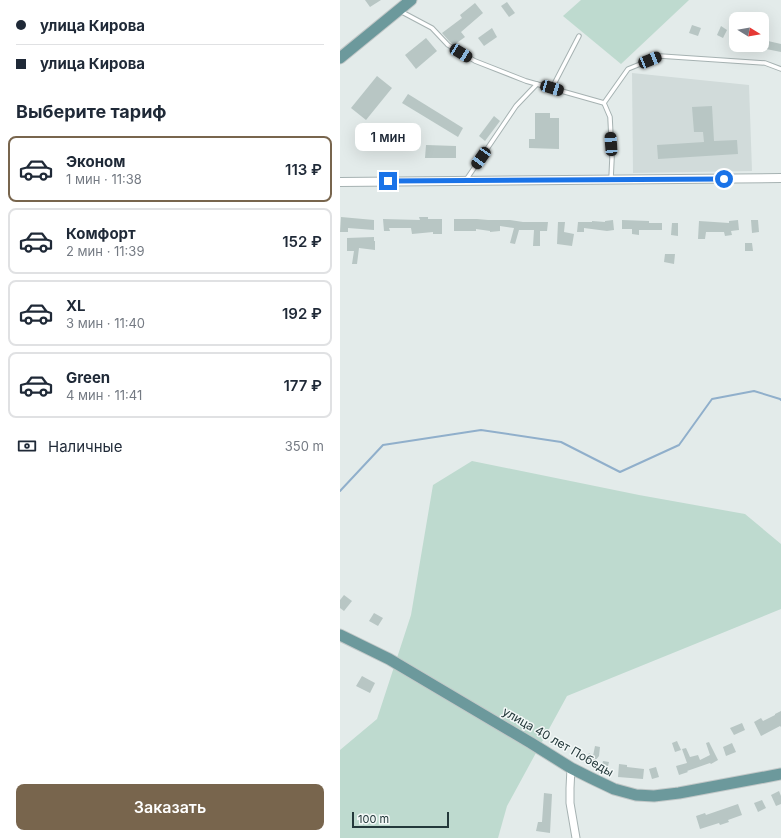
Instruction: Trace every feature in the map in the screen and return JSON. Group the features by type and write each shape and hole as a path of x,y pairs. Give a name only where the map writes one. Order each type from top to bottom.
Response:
{"main road":[{"path":"340,58 411,0"},
{"name":"улица 40 лет Победы","path":"340,635 389,659 571,768 614,789 636,795 654,796 680,793 781,774"}],"street":[{"path":"340,182 781,178"},
{"path":"571,768 570,803 576,838"}],"lane":[{"path":"399,10 432,28 448,45 475,61 526,81 604,103 610,116 612,158 611,179"},
{"path":"552,88 579,36"},
{"path":"604,103 628,69 660,56 766,63 781,69"},
{"path":"465,181 516,106 537,84"}],"shaded area":[{"path":"632,73 749,85 752,171 633,173"}],"green space":[{"path":"581,0 689,0 621,64 563,16"},
{"path":"472,461 639,495 745,514 781,544 781,609 567,696 507,806 498,838 340,838 340,750 377,719 411,615 433,485"}],"building":[{"path":"365,0 381,0 370,7"},
{"path":"507,2 515,13 509,17 501,6"},
{"path":"475,3 483,13 461,32 465,37 454,45 442,33 462,18 460,15"},
{"path":"692,25 701,28 698,36 689,33"},
{"path":"721,26 727,30 723,38 717,35"},
{"path":"492,28 497,37 484,46 478,38"},
{"path":"426,38 437,51 416,69 405,55"},
{"path":"769,41 781,44 781,52 769,50"},
{"path":"377,76 392,88 366,120 351,108"},
{"path":"408,94 463,128 458,137 402,103"},
{"path":"712,106 714,141 737,140 738,154 658,159 657,145 704,142 703,132 694,132 692,107"},
{"path":"535,113 550,113 550,118 559,118 559,149 529,148 529,139 535,139"},
{"path":"494,116 500,121 485,141 479,136"},
{"path":"426,145 456,146 456,158 425,158"},
{"path":"341,217 374,220 374,230 348,228 348,232 340,232"},
{"path":"419,217 428,217 428,219 442,219 442,234 433,234 433,232 412,234 411,228 389,228 390,231 384,231 383,219 420,220"},
{"path":"454,219 548,222 547,231 540,231 540,246 533,246 534,230 519,230 515,244 510,243 514,228 500,226 500,231 490,232 476,229 476,231 454,231"},
{"path":"613,220 614,230 607,231 584,228 584,232 577,232 578,222 605,222"},
{"path":"622,220 662,223 662,230 639,230 639,235 632,234 632,229 622,229"},
{"path":"738,220 739,230 731,231 732,235 725,236 724,232 706,232 705,239 698,239 699,221 729,223 729,221"},
{"path":"751,220 758,220 759,232 752,233"},
{"path":"558,222 565,222 564,232 574,234 572,246 557,244"},
{"path":"672,223 678,223 678,236 671,235"},
{"path":"374,237 375,250 359,248 357,264 352,264 354,251 347,251 347,238"},
{"path":"745,243 752,243 753,251 745,251"},
{"path":"665,254 675,254 674,264 664,262"},
{"path":"344,595 352,601 344,611 340,608 340,600"},
{"path":"374,613 383,618 378,626 369,621"},
{"path":"362,676 375,683 370,693 356,686"},
{"path":"781,711 781,727 780,726 761,736 754,722 761,718 763,721"},
{"path":"742,723 745,730 734,735 730,728"},
{"path":"677,741 681,750 675,752 672,743"},
{"path":"709,742 718,760 711,764 710,763 679,775 676,766 687,763 682,749 686,748 690,757 698,755 700,760 710,755 706,743"},
{"path":"732,743 736,752 726,756 723,747"},
{"path":"595,746 600,747 599,756 590,767 591,764 585,759 589,753 593,756"},
{"path":"603,761 609,762 607,771 601,769"},
{"path":"619,764 627,765 627,767 644,769 643,779 618,777"},
{"path":"656,767 659,777 652,779 649,769"},
{"path":"779,791 781,796 781,804 776,806 771,795"},
{"path":"544,793 552,794 550,833 536,831 538,822 542,822"},
{"path":"762,800 766,808 758,812 754,803"},
{"path":"738,804 742,815 728,820 729,822 720,825 719,823 700,829 696,816 705,813 706,815"}],"waterway":[{"path":"340,491 383,445 481,430 561,442 620,472 679,445 712,399 754,391 781,400"}],"route":[{"path":"388,181 724,179"}]}
